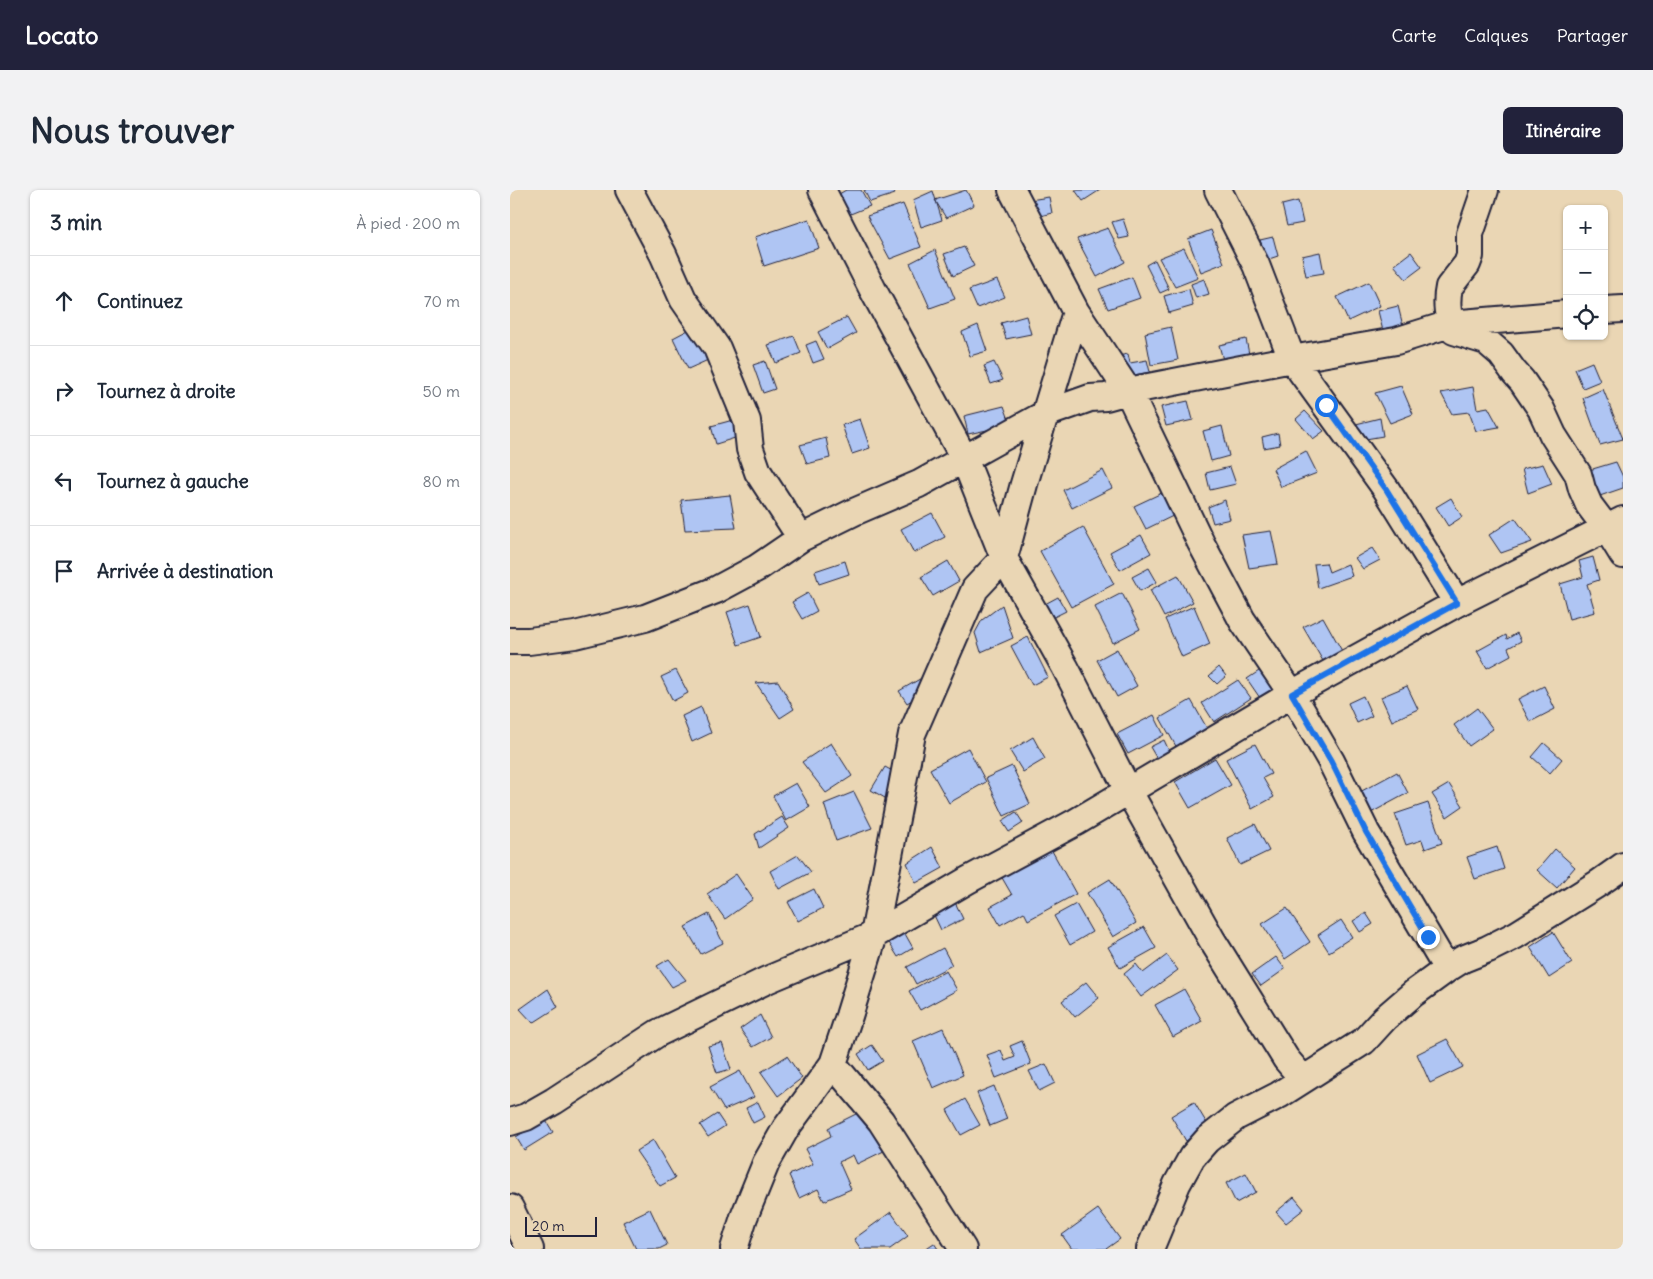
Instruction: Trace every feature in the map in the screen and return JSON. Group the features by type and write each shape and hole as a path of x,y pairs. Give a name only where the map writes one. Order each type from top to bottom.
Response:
{"street":[{"path":"629,190 663,254 682,299 717,348 747,420 750,449 758,472 801,538"},
{"path":"822,190 873,290 964,458 1004,558 1065,667 1128,790 1212,940 1286,1059 1303,1079"},
{"path":"1012,190 1076,312 1128,391 1201,544 1242,620 1292,694 1331,761 1366,832 1447,969"},
{"path":"1218,190 1256,265 1292,359 1386,489 1457,603"},
{"path":"1485,190 1470,234 1470,256 1467,264 1448,290 1450,324 1454,331 1486,341 1508,362 1536,401 1553,435 1578,474 1589,505 1615,524 1623,555"},
{"path":"1608,310 1623,309"},
{"path":"734,1249 744,1217 766,1163 786,1128 833,1064 874,934 912,734 975,589 1004,558 1024,484 1076,312"},
{"path":"510,641 529,641 575,635 645,618 716,590 757,568 801,538 918,484 1045,414 1090,398 1106,397 1292,359 1396,342 1450,324 1563,314"},
{"path":"510,1122 526,1117 554,1101 658,1033 767,980 874,934 968,880 1076,822 1292,694 1457,603 1615,524"},
{"path":"1150,1249 1177,1184 1192,1157 1208,1140 1236,1117 1279,1095 1364,1041 1385,1018 1414,993 1447,969 1463,959 1516,935 1623,866"},
{"path":"833,1064 881,1121 963,1249"},
{"path":"510,1208 530,1249"}],"building":[{"path":"846,190 861,190 870,206 848,215 839,194"},
{"path":"864,190 894,190 895,194 870,202"},
{"path":"966,190 974,205 946,218 935,200"},
{"path":"1075,190 1100,190 1083,201"},
{"path":"933,191 942,220 921,227 913,200"},
{"path":"1049,197 1052,213 1036,217 1030,200"},
{"path":"1298,201 1303,223 1287,226 1282,205"},
{"path":"903,204 921,247 890,259 867,216"},
{"path":"809,219 819,248 764,266 755,237"},
{"path":"1123,219 1129,237 1119,239 1112,222"},
{"path":"1108,228 1125,262 1097,277 1077,239"},
{"path":"1211,230 1224,263 1201,272 1188,239"},
{"path":"1273,237 1278,256 1266,260 1260,240"},
{"path":"964,247 974,266 953,276 944,254"},
{"path":"1184,248 1198,278 1175,287 1159,258"},
{"path":"935,250 955,299 930,308 910,263"},
{"path":"1320,252 1324,273 1306,276 1302,256"},
{"path":"1411,252 1422,267 1406,279 1394,265"},
{"path":"1155,260 1169,289 1160,293 1146,265"},
{"path":"1132,277 1140,298 1108,309 1099,289"},
{"path":"1204,279 1209,294 1196,298 1191,284"},
{"path":"997,280 1005,297 977,308 969,290"},
{"path":"1369,282 1380,306 1348,321 1337,297"},
{"path":"1189,289 1193,306 1169,313 1164,296"},
{"path":"1398,306 1404,330 1384,335 1378,311"},
{"path":"1026,316 1031,334 1006,339 1001,323"},
{"path":"847,317 856,333 827,349 818,332"},
{"path":"978,325 987,351 970,356 962,332"},
{"path":"1171,327 1178,360 1151,365 1145,333"},
{"path":"692,328 708,360 688,369 673,338"},
{"path":"794,336 801,353 776,363 768,345"},
{"path":"1246,339 1249,354 1223,360 1219,345"},
{"path":"816,341 824,359 813,363 806,345"},
{"path":"1128,354 1130,363 1147,360 1150,372 1134,375 1118,356"},
{"path":"765,361 775,389 763,393 753,365"},
{"path":"994,362 1003,380 991,384 984,366"},
{"path":"1592,362 1600,381 1583,388 1575,369"},
{"path":"1401,386 1413,414 1390,423 1375,393"},
{"path":"1473,387 1477,409 1488,407 1499,427 1476,431 1469,412 1452,414 1441,393"},
{"path":"1603,389 1623,439 1600,445 1583,398"},
{"path":"1188,401 1193,420 1166,426 1161,407"},
{"path":"1004,406 1011,425 968,434 964,416"},
{"path":"1305,411 1324,431 1313,439 1296,419"},
{"path":"1380,418 1383,436 1360,440 1356,424"},
{"path":"860,419 870,448 852,454 842,425"},
{"path":"733,420 738,437 716,444 711,426"},
{"path":"1222,426 1229,456 1211,461 1203,431"},
{"path":"1278,433 1280,445 1264,448 1262,437"},
{"path":"826,438 830,458 807,464 800,445"},
{"path":"1306,451 1317,473 1281,487 1273,469"},
{"path":"1616,462 1623,477 1623,488 1594,498 1586,471"},
{"path":"1543,464 1552,484 1528,493 1522,469"},
{"path":"1230,467 1236,484 1210,490 1206,473"},
{"path":"1103,470 1112,488 1072,508 1063,490"},
{"path":"1166,491 1177,514 1146,529 1134,506"},
{"path":"730,495 736,528 685,530 681,500"},
{"path":"1451,498 1462,517 1448,526 1436,507"},
{"path":"1225,500 1230,519 1213,523 1208,507"},
{"path":"932,513 945,537 914,553 901,529"},
{"path":"1515,518 1532,542 1501,553 1489,535"},
{"path":"1083,527 1114,584 1071,607 1040,551"},
{"path":"1271,531 1278,564 1249,568 1242,535"},
{"path":"1141,535 1151,553 1120,570 1110,552"},
{"path":"1372,548 1380,560 1363,569 1355,558"},
{"path":"1593,557 1599,580 1587,584 1595,612 1569,619 1560,584 1583,577 1579,561"},
{"path":"845,561 849,574 819,584 815,571"},
{"path":"948,561 959,581 933,596 921,577"},
{"path":"1326,563 1329,572 1348,564 1352,576 1318,588 1314,564"},
{"path":"1149,568 1157,582 1140,591 1132,577"},
{"path":"1178,575 1193,602 1164,617 1150,590"},
{"path":"808,593 817,611 802,619 792,602"},
{"path":"1122,593 1140,629 1113,643 1095,607"},
{"path":"1058,597 1066,611 1052,618 1045,604"},
{"path":"750,604 761,637 738,645 727,612"},
{"path":"1002,605 1013,638 981,652 975,633 982,620"},
{"path":"1194,606 1210,644 1182,657 1165,619"},
{"path":"1323,617 1342,651 1323,661 1303,627"},
{"path":"1517,633 1521,641 1508,648 1511,655 1487,668 1477,651 1506,635 1507,639"},
{"path":"1028,637 1048,677 1032,685 1011,646"},
{"path":"1117,649 1137,686 1117,697 1097,660"},
{"path":"1219,667 1226,676 1217,684 1209,676"},
{"path":"1262,669 1275,688 1260,698 1247,679"},
{"path":"676,670 688,693 673,701 661,677"},
{"path":"925,676 932,688 907,703 899,691"},
{"path":"1238,680 1251,698 1214,722 1202,703"},
{"path":"778,681 794,709 780,718 756,683"},
{"path":"1407,686 1418,709 1392,721 1381,697"},
{"path":"1544,686 1555,709 1530,722 1518,699"},
{"path":"1363,696 1372,716 1357,723 1348,703"},
{"path":"1191,700 1208,730 1177,748 1160,718"},
{"path":"701,707 711,733 692,742 682,716"},
{"path":"1477,708 1493,729 1469,746 1454,725"},
{"path":"1154,715 1164,735 1128,754 1117,734"},
{"path":"1033,737 1045,759 1023,772 1010,751"},
{"path":"1164,740 1170,753 1157,759 1150,747"},
{"path":"831,743 852,776 826,793 802,762"},
{"path":"1544,743 1562,759 1550,773 1532,757"},
{"path":"1255,744 1271,774 1263,778 1274,797 1252,809 1226,759"},
{"path":"968,748 986,782 949,803 930,769"},
{"path":"1215,758 1231,785 1190,808 1175,782"},
{"path":"1012,766 1030,804 1004,816 986,778"},
{"path":"885,767 898,774 885,798 871,790"},
{"path":"1397,772 1408,793 1369,814 1358,793"},
{"path":"796,783 810,807 786,821 773,796"},
{"path":"1449,784 1463,806 1447,817 1432,794"},
{"path":"854,792 872,828 836,841 824,804"},
{"path":"1428,803 1442,843 1425,849 1422,840 1406,845 1395,814"},
{"path":"1016,812 1023,823 1009,832 1002,821"},
{"path":"782,817 789,828 759,848 755,834"},
{"path":"1255,824 1269,851 1240,865 1227,838"},
{"path":"932,847 943,868 916,883 907,863"},
{"path":"1497,847 1504,869 1475,879 1467,857"},
{"path":"1051,849 1076,894 1028,920 1024,912 1000,925 990,907 1012,895 1001,876"},
{"path":"1555,849 1575,867 1557,888 1537,870"},
{"path":"798,855 811,872 779,889 770,871"},
{"path":"736,874 753,899 725,919 707,894"},
{"path":"1110,879 1136,923 1113,937 1087,893"},
{"path":"814,889 823,908 798,921 788,902"},
{"path":"954,900 963,919 941,930 932,911"},
{"path":"1076,904 1092,932 1070,945 1054,916"},
{"path":"1287,908 1310,942 1285,959 1262,924"},
{"path":"1366,913 1373,924 1360,932 1353,921"},
{"path":"709,914 723,943 701,954 685,927"},
{"path":"1341,920 1352,937 1329,952 1318,935"},
{"path":"1144,927 1156,948 1120,968 1108,947"},
{"path":"904,932 913,948 898,957 888,941"},
{"path":"1553,932 1572,963 1549,978 1530,947"},
{"path":"943,948 952,965 916,984 907,967"},
{"path":"1167,955 1178,970 1141,997 1124,974 1136,964 1143,973"},
{"path":"1276,957 1285,969 1261,986 1252,974"},
{"path":"669,959 686,980 672,987 657,966"},
{"path":"946,971 957,990 920,1010 909,991"},
{"path":"1086,982 1099,998 1075,1017 1062,1001"},
{"path":"548,989 558,1007 533,1023 520,1009"},
{"path":"1184,989 1202,1021 1173,1037 1155,1005"},
{"path":"760,1015 771,1037 753,1047 740,1029"},
{"path":"943,1028 963,1075 933,1088 913,1041"},
{"path":"1447,1039 1463,1067 1430,1083 1417,1054"},
{"path":"1022,1041 1031,1064 996,1078 987,1055 1001,1050 1005,1061 1015,1057 1010,1046"},
{"path":"722,1043 731,1069 717,1073 708,1046"},
{"path":"872,1045 883,1061 868,1070 858,1054"},
{"path":"787,1056 802,1078 778,1096 761,1072"},
{"path":"1046,1064 1055,1083 1039,1091 1029,1071"},
{"path":"740,1071 754,1097 724,1110 710,1087"},
{"path":"994,1086 1007,1119 990,1126 977,1093"},
{"path":"965,1099 980,1125 961,1135 947,1110"},
{"path":"758,1102 765,1117 753,1123 746,1108"},
{"path":"1194,1102 1209,1127 1186,1141 1171,1116"},
{"path":"860,1112 890,1148 857,1164 853,1155 839,1162 851,1189 824,1201 818,1189 799,1198 789,1175 813,1164 805,1149 831,1136 828,1128"},
{"path":"717,1114 725,1126 708,1137 700,1125"},
{"path":"545,1119 553,1132 524,1150 516,1137"},
{"path":"653,1140 675,1178 660,1186 636,1151"},
{"path":"1246,1173 1256,1192 1236,1203 1226,1183"},
{"path":"1294,1197 1304,1209 1286,1223 1276,1212"},
{"path":"650,1209 667,1245 659,1249 636,1249 623,1222"},
{"path":"1098,1209 1120,1239 1106,1249 1072,1249 1062,1235"},
{"path":"891,1212 908,1236 890,1249 861,1249 854,1239"},
{"path":"934,1243 938,1249 925,1249"}],"route":[{"path":"1326,405 1386,489 1457,603 1292,694 1331,761 1366,832 1428,937"}]}
